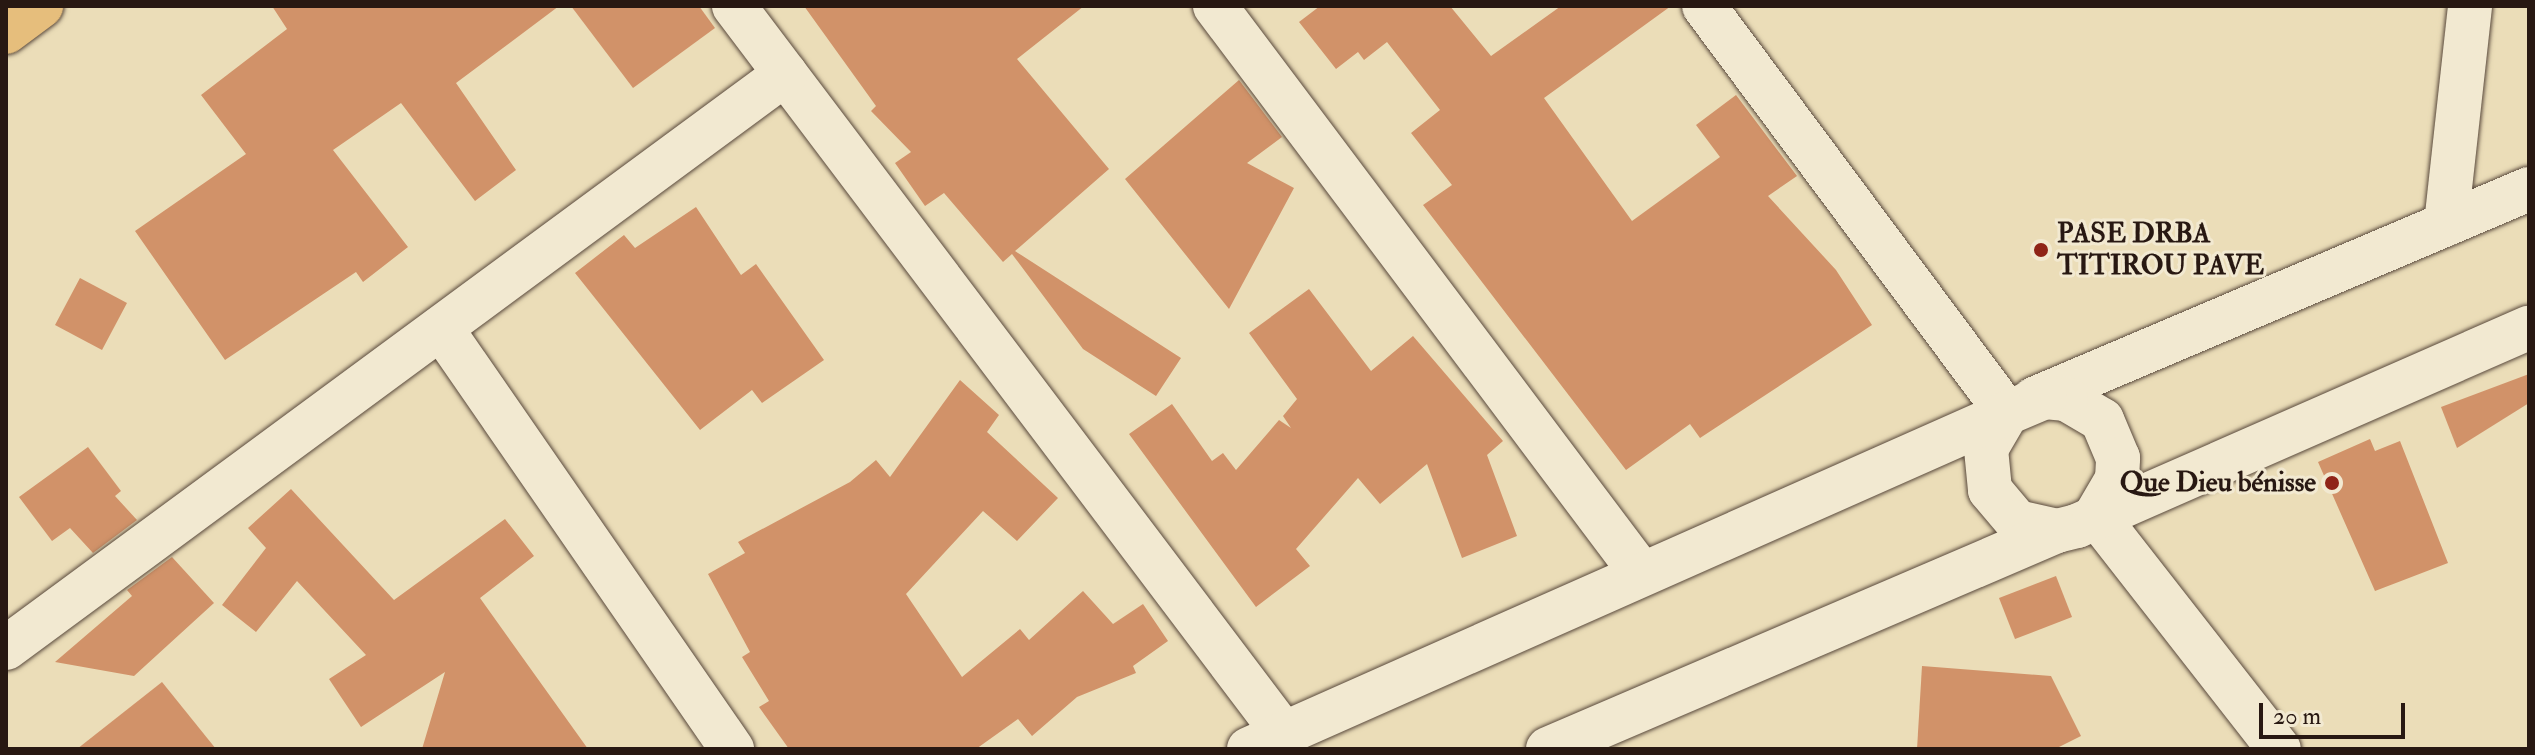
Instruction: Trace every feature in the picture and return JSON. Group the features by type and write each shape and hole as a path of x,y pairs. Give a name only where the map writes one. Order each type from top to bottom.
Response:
{"main road":[{"path":"6,32 41,6"}],"street":[{"path":"734,6 1266,742 2016,408 2529,189"},
{"path":"1215,6 1641,573"},
{"path":"1704,6 2016,408"},
{"path":"2446,224 2470,6"},
{"path":"6,648 785,74"},
{"path":"441,328 732,749"},
{"path":"1548,749 2529,328"},
{"path":"2076,523 2117,479 2118,458 2102,420 2066,399 2016,408 1986,449 1990,490 2017,522 2076,523 2279,749"}],"building":[{"path":"272,6 559,6 456,83 516,170 475,201 401,103 333,150 408,247 363,282 356,272 225,360 135,231 246,154 201,95 287,29"},
{"path":"571,6 699,6 715,28 633,88"},
{"path":"804,6 1084,6 1017,59 1109,169 1015,251 1181,358 1156,396 1083,349 1012,254 1003,262 944,193 925,206 895,163 911,152 871,111 876,106"},
{"path":"1320,6 1450,6 1491,56 1561,6 1671,6 1544,98 1632,221 1720,157 1696,125 1736,95 1797,176 1768,196 1836,270 1872,325 1700,438 1690,424 1626,470 1423,205 1452,185 1411,133 1440,110 1387,42 1364,60 1358,52 1336,69 1299,22"},
{"path":"1239,80 1282,137 1247,163 1294,188 1229,309 1125,179"},
{"path":"696,207 741,275 756,264 824,360 762,403 752,390 700,430 575,273 624,235 635,248"},
{"path":"80,278 127,303 102,350 55,325"},
{"path":"1309,289 1371,371 1413,336 1503,441 1487,455 1517,536 1462,558 1427,464 1380,504 1358,478 1296,549 1310,566 1256,607 1129,434 1172,404 1212,461 1223,453 1236,470 1279,420 1291,428 1283,416 1297,399 1249,333"},
{"path":"2529,374 2529,403 2457,448 2441,407"},
{"path":"960,380 999,415 987,432 1058,498 1017,541 983,511 906,594 962,677 1020,629 1029,640 1083,591 1113,624 1143,604 1168,641 1133,666 1136,673 1077,697 1032,736 1018,719 976,749 789,749 759,707 769,701 742,657 750,652 708,574 745,553 738,542 850,482 876,460 890,477"},
{"path":"2370,439 2375,451 2400,441 2448,563 2375,591 2318,462"},
{"path":"88,447 121,491 115,496 137,520 93,553 70,528 52,541 19,497"},
{"path":"291,489 394,600 505,519 534,556 480,598 588,749 422,749 445,672 361,727 329,679 366,655 297,581 256,632 222,605 266,548 248,528"},
{"path":"172,557 214,603 134,676 55,662 132,596 127,590"},
{"path":"2056,576 2072,617 2015,639 1999,598"},
{"path":"1922,666 2051,676 2081,736 2055,749 1917,749"},
{"path":"162,682 216,749 77,749"}],"place":[{"name":"PASE DRBA TITIROU PAVE","path":"2041,250"},
{"name":"Que Dieu bénisse","path":"2332,483"}]}
